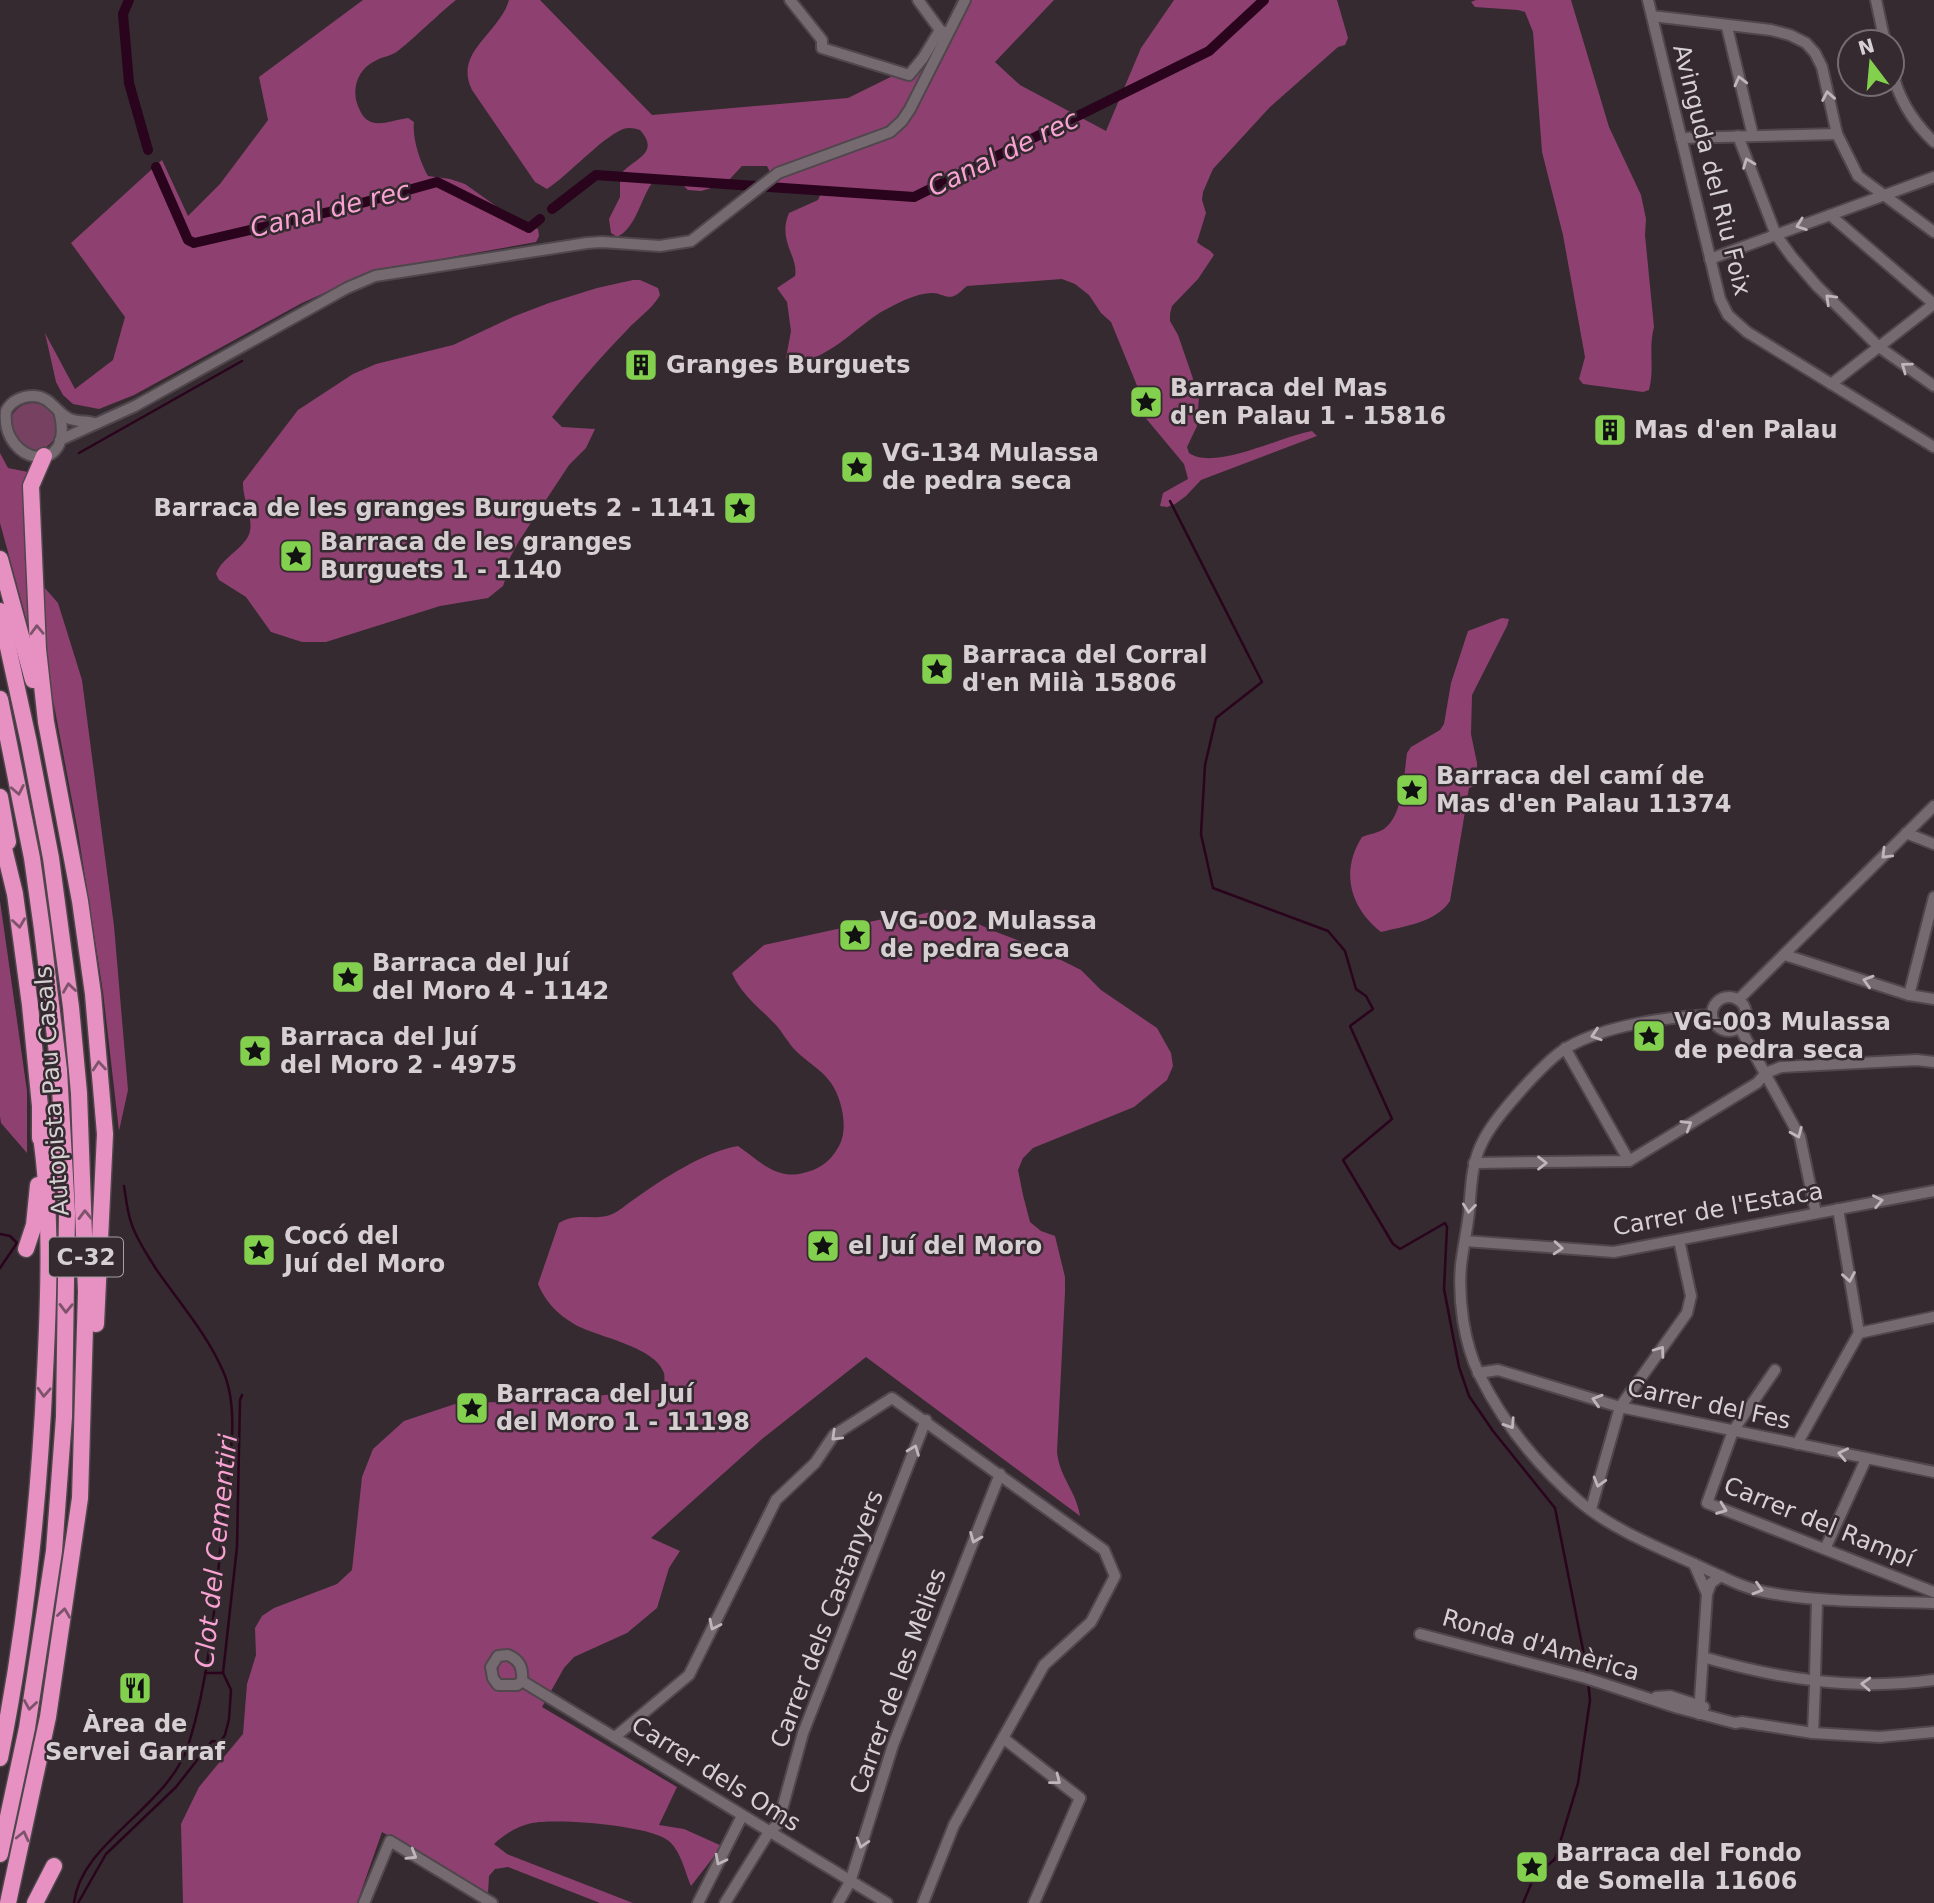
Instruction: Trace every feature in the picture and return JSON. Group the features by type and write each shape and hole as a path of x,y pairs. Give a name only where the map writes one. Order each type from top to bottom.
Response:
{"highway":[{"path":"44,456 30,486 38,649 46,722 80,901 93,994 105,1134 102,1235 92,1370 84,1395"},
{"path":"0,559 46,722"},
{"name":"Autopista Pau Casals","path":"0,611 51,858 71,1007 84,1183 86,1292 80,1498 43,1742 8,1903"},
{"name":"Autopista Pau Casals","path":"0,699 32,858 43,929 60,1082 67,1213 64,1417 54,1551 27,1728 0,1854"},
{"path":"0,797 11,858 30,1005 46,1169 48,1313 41,1475 21,1645 0,1758"},
{"path":"0,832 15,894"},
{"path":"26,1249 34,1225 40,1129"},
{"path":"34,1903 54,1866"}],"street":[{"path":"790,0 822,40 822,48 909,75 944,32 965,0"},
{"path":"918,0 944,32"},
{"name":"Avinguda del Riu Foix","path":"1648,0 1720,299 1728,315 1747,332 1931,445"},
{"path":"1876,0 1881,28"},
{"path":"1652,16 1727,27 1771,30 1806,43 1815,52 1822,67 1837,134 1858,176 1934,232"},
{"path":"1727,27 1754,136"},
{"path":"94,423 70,419 51,401 30,396 16,400 3,411 1,426 5,442 14,452 24,457 44,456 60,440 135,406 346,288 374,276 587,243 660,246 691,241 778,173 890,132 910,109 944,32"},
{"path":"1902,98 1910,114 1934,142"},
{"path":"1681,138 1837,134"},
{"path":"1738,136 1776,235 1817,286 1879,347 1934,386"},
{"path":"1710,259 1934,177"},
{"path":"1830,215 1934,304 1831,383"},
{"path":"59,411 63,426 60,440"},
{"path":"1931,445 1934,433"},
{"path":"1738,1000 1934,806"},
{"path":"1906,833 1934,844"},
{"path":"1909,995 1934,897"},
{"path":"1785,955 1909,995 1934,999"},
{"path":"1725,997 1738,1000 1745,1007 1744,1023 1732,1032 1721,1030 1715,1025 1711,1015 1714,1005 1725,997"},
{"path":"1711,1015 1618,1028 1565,1048 1541,1067 1483,1139 1474,1163 1461,1266 1465,1329 1478,1373 1527,1449 1557,1480 1591,1509 1641,1540 1763,1592 1817,1598 1934,1603"},
{"path":"1740,1028 1800,1137 1816,1213"},
{"path":"1565,1048 1629,1161"},
{"path":"1474,1163 1629,1161 1756,1083 1766,1073 1781,1068 1917,1060 1934,1062"},
{"name":"Carrer de l'Estaca","path":"1465,1241 1614,1252 1934,1191"},
{"path":"1797,1444 1859,1333 1838,1209"},
{"path":"1591,1509 1620,1407 1687,1313 1690,1296 1679,1240"},
{"path":"1859,1333 1934,1317"},
{"name":"Carrer del Fes","path":"1478,1373 1498,1370 1620,1407 1934,1472"},
{"name":"Carrer del Rampí","path":"1775,1370 1733,1431 1707,1503 1934,1592"},
{"path":"615,1737 689,1675 776,1500 815,1463 834,1435 892,1398 1104,1550 1115,1576 1091,1622 1044,1665 954,1825 923,1903"},
{"name":"Carrer dels Castanyers","path":"725,1903 769,1832 778,1824 803,1733 926,1420"},
{"path":"1825,1549 1866,1458"},
{"name":"Carrer de les Mèlies","path":"838,1903 850,1882 893,1745 1000,1474"},
{"path":"1695,1564 1707,1594"},
{"path":"1699,1710 1707,1594 1712,1583 1721,1576"},
{"path":"1813,1733 1817,1601"},
{"name":"Ronda d'Amèrica","path":"1420,1634 1649,1698 1670,1696 1699,1710 1731,1715 1742,1722 1813,1733 1880,1737 1934,1731"},
{"path":"1703,1657 1756,1672 1815,1681 1895,1685 1934,1679"},
{"name":"Carrer dels Oms","path":"522,1681 887,1903"},
{"path":"1003,1738 1080,1798 1034,1903"},
{"path":"702,1902 742,1816"},
{"path":"364,1903 390,1841 492,1903"}],"shaded area":[{"path":"363,0 456,0 397,52 378,59 364,69 356,86 356,100 362,114 372,122 385,123 408,118 414,122 417,150 428,176 465,184 510,216 538,229 536,242 373,271 302,303 134,395 99,409 73,404 63,395 56,382 45,333 75,389 113,360 125,317 71,243 162,160 188,216 220,184 268,120 259,77"},
{"path":"509,0 540,0 652,115 848,98 929,58 957,0 1054,0 995,62 1020,85 1106,131 1141,48 1174,0 1337,0 1348,38 1345,45 1338,47 1270,107 1213,169 1203,192 1202,200 1206,213 1197,242 1214,255 1198,279 1172,306 1170,314 1170,321 1178,335 1199,396 1197,426 1187,447 1189,453 1213,458 1245,452 1312,431 1317,436 1201,480 1175,504 1160,506 1163,493 1188,479 1184,464 1144,416 1138,388 1111,322 1089,295 1075,284 1062,279 967,286 951,297 926,293 899,302 881,312 828,351 804,361 792,362 786,358 791,331 787,302 777,288 795,276 794,262 785,232 786,223 789,213 818,200 821,193 818,188 781,189 767,166 742,166 728,181 701,191 688,190 673,178 662,176 654,181 635,217 617,237 611,233 609,219 620,197 620,175 647,150 646,138 640,130 627,128 614,134 547,189 535,182 472,90 468,65 480,43 504,12"},
{"path":"1571,0 1609,127 1641,195 1646,219 1645,235 1654,327 1649,390 1643,392 1583,384 1579,379 1585,357 1563,235 1542,152 1533,32 1525,12 1475,7 1471,2"},
{"path":"640,280 658,288 660,295 597,362 552,417 562,427 595,429 586,448 569,465 519,541 506,565 508,572 503,586 488,598 440,606 326,642 302,642 271,632 246,597 219,580 216,574 219,568 244,542 250,531 243,482 298,410 353,374 376,364 453,345 549,303"},
{"path":"33,403 50,410 57,427 50,444 33,451 16,444 9,427 16,410"},
{"path":"0,453 8,468 28,472 26,510 29,570 58,603 82,680 114,926 128,1090 119,1131 103,992 78,832 54,705 29,629 0,523"},
{"path":"1502,618 1509,619 1507,626 1472,695 1471,734 1477,763 1477,785 1469,788 1450,901 1428,919 1381,932 1362,912 1352,888 1351,863 1355,850 1362,837 1384,829 1395,815 1402,794 1407,753 1411,747 1440,730 1444,724 1451,683 1468,631"},
{"path":"0,901 27,1091 27,1153 1,1123 0,1116"},
{"path":"939,910 952,911 1081,970 1101,990 1157,1028 1171,1053 1173,1066 1167,1080 1134,1107 1033,1148 1023,1158 1018,1170 1030,1222 1041,1231 1055,1236 1065,1277 1057,1452 1061,1470 1080,1516 866,1357 762,1439 651,1538 680,1551 669,1568 657,1608 627,1633 574,1657 564,1668 542,1707 677,1787 659,1825 684,1829 722,1846 691,1886 677,1851 670,1842 660,1836 604,1824 544,1822 516,1828 494,1844 507,1854 633,1903 600,1903 508,1867 495,1869 489,1876 488,1893 382,1832 357,1903 183,1903 181,1824 199,1787 243,1734 247,1684 256,1655 255,1628 262,1616 274,1608 337,1584 352,1570 362,1477 373,1449 404,1421 458,1403 547,1401 664,1389 664,1373 649,1356 624,1343 574,1324 544,1296 538,1284 559,1223 578,1217 610,1215 684,1167 725,1149 738,1146 774,1170 799,1174 828,1160 840,1144 844,1121 835,1090 827,1078 796,1051 776,1025 746,995 732,973 764,945 892,917 909,917"}],"waterway":[{"name":"Canal de rec","path":"129,0 123,14 129,83 148,150"},
{"name":"Canal de rec","path":"552,209 596,175 914,197 1209,51 1264,0"},
{"name":"Canal de rec","path":"156,167 188,240 194,243 333,211 437,182 529,228 540,219"},
{"path":"79,453 242,361"},
{"path":"1170,501 1262,682 1216,718 1205,765 1201,834 1213,888 1328,931 1345,951 1356,989 1366,996 1373,1009 1350,1026 1392,1119 1343,1160 1393,1244 1400,1249 1445,1223 1447,1227 1444,1289 1459,1367 1469,1396 1493,1431 1555,1508 1588,1675"},
{"name":"Clot del Cementiri","path":"74,1903 80,1881 92,1861 164,1787 179,1766 189,1743 208,1657 232,1441 231,1404 223,1371 201,1331 156,1269 139,1240 130,1218 124,1186"},
{"path":"0,1234 10,1236 17,1243 0,1268"},
{"path":"78,1903 106,1854 176,1787 212,1741 220,1742 225,1735 231,1690 223,1673 237,1547 242,1395"},
{"path":"205,1673 223,1673"},
{"path":"1523,1903 1534,1877 1555,1859 1578,1783 1590,1700 1588,1681"}],"place":[{"name":"Granges Burguets","path":"641,365"},
{"name":"Barraca del Mas d'en Palau 1 - 15816","path":"1146,402"},
{"name":"Mas d'en Palau","path":"1610,430"},
{"name":"VG-134 Mulassa de pedra seca","path":"857,467"},
{"name":"Barraca de les granges Burguets 2 - 1141","path":"740,508"},
{"name":"Barraca de les granges Burguets 1 - 1140","path":"296,556"},
{"name":"Barraca del Corral d'en Milà 15806","path":"937,669"},
{"name":"Barraca del camí de Mas d'en Palau 11374","path":"1412,790"},
{"name":"VG-002 Mulassa de pedra seca","path":"855,935"},
{"name":"Barraca del Juí del Moro 4 - 1142","path":"348,977"},
{"name":"VG-003 Mulassa de pedra seca","path":"1649,1036"},
{"name":"Barraca del Juí del Moro 2 - 4975","path":"255,1051"},
{"name":"el Juí del Moro","path":"823,1246"},
{"name":"Cocó del Juí del Moro","path":"259,1250"},
{"name":"Barraca del Juí del Moro 1 - 11198","path":"472,1408"},
{"name":"Àrea de Servei Garraf","path":"135,1688"},
{"name":"Barraca del Fondo de Somella 11606","path":"1532,1867"}]}
